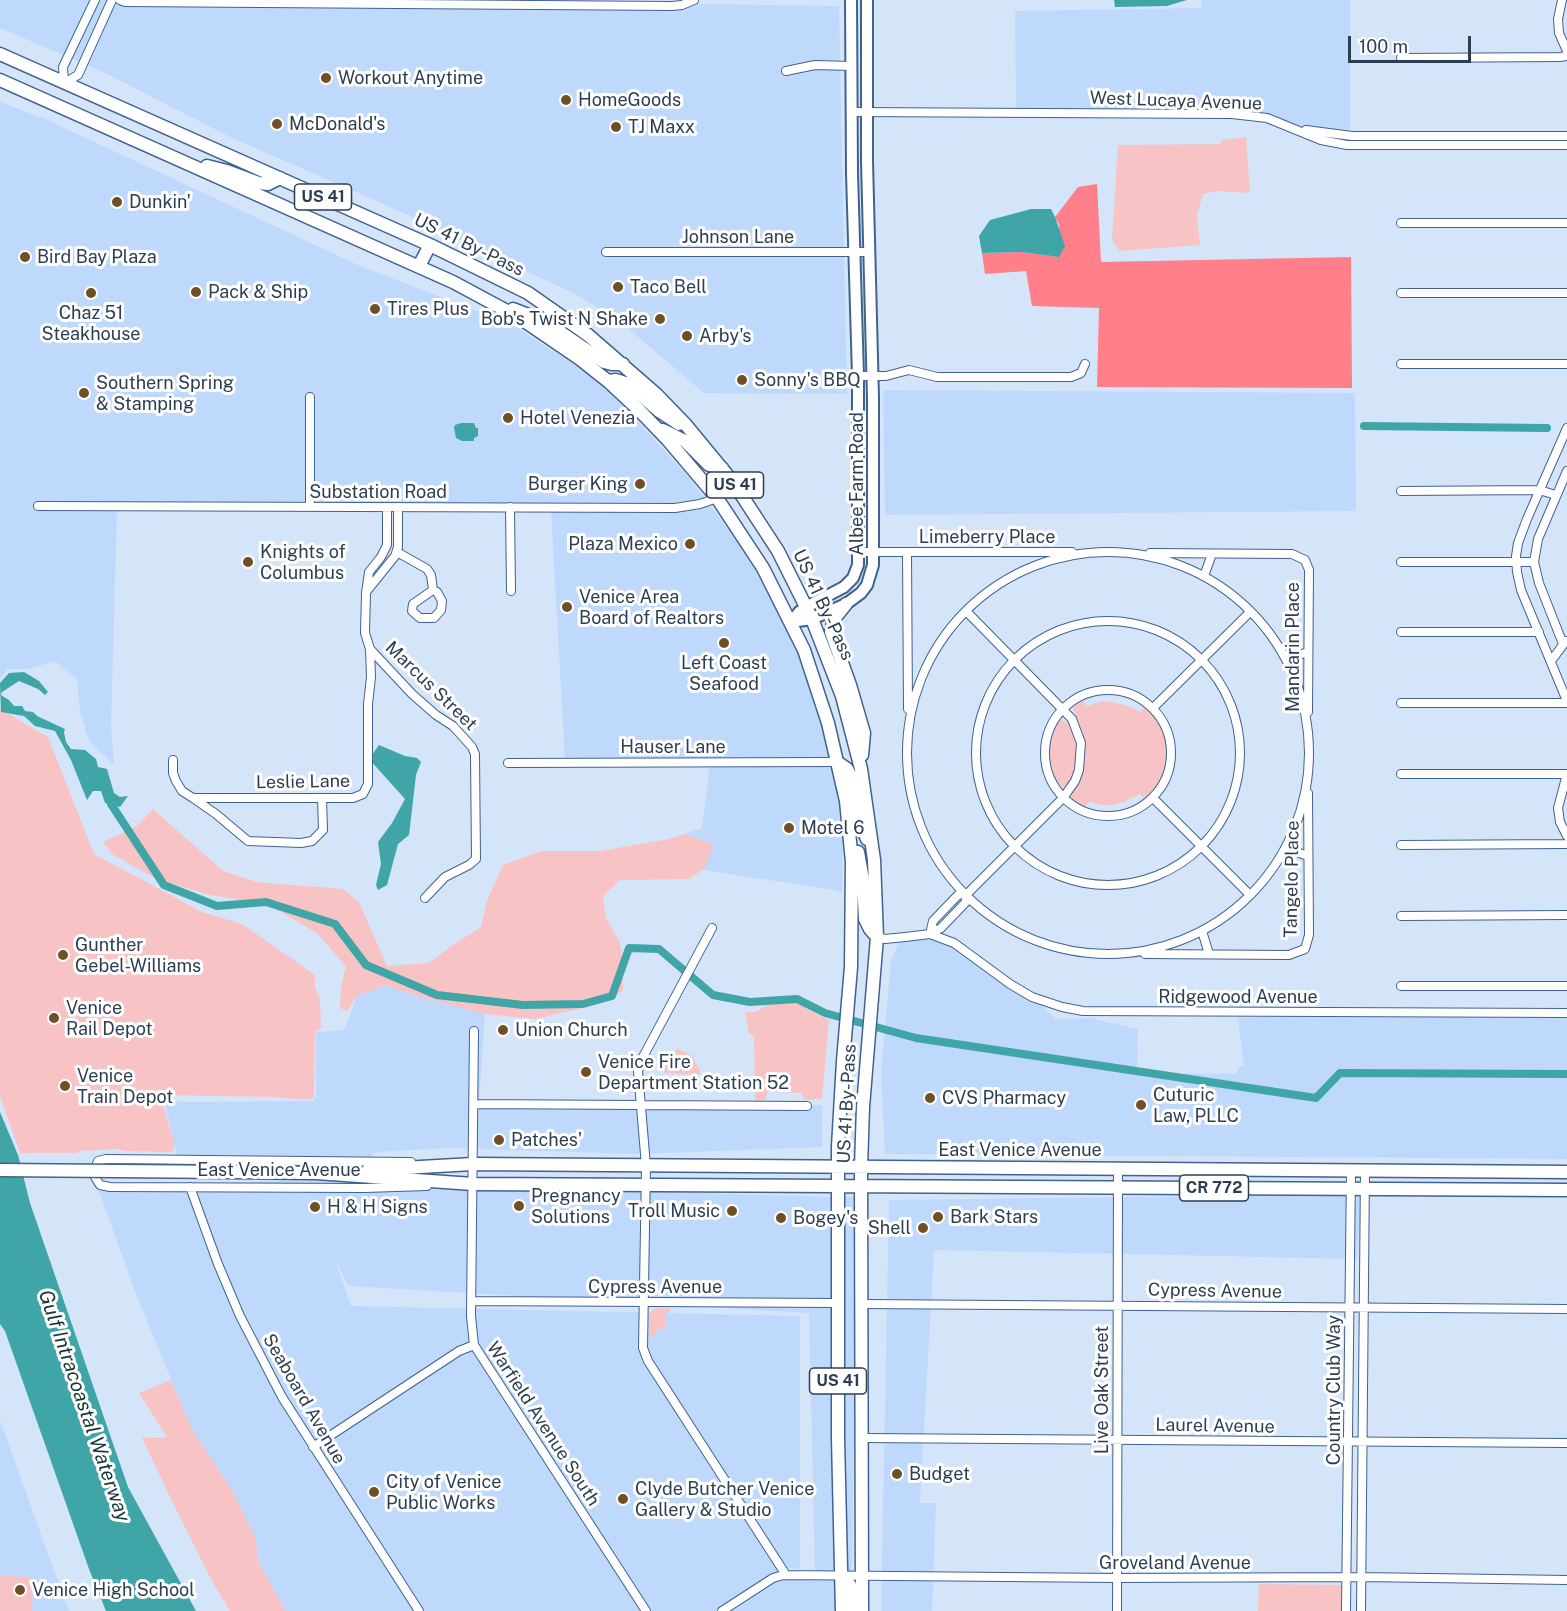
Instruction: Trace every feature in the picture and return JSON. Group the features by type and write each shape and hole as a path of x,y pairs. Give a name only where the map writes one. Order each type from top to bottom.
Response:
{"main road":[{"name":"Albee Farm Road","path":"791,622 806,606 841,590 850,581 857,568 858,376 851,112 851,0"},
{"name":"Albee Farm Road","path":"791,622 812,619 846,604 861,593 867,585 872,570 874,458 867,0"},
{"name":"US 41 By-Pass","path":"0,54 430,245 528,293 588,335 656,394 722,468 778,551 812,619 836,677 850,721 861,769 872,848 876,937 861,1167 862,1611"},
{"name":"US 41 By-Pass","path":"0,80 419,266 492,302 552,338 608,381 656,427 717,498 763,568 791,622 816,684 828,723 846,801 850,838 854,895 838,1168 838,1438 842,1611"},
{"path":"55,103 64,83"},
{"path":"185,162 217,168 259,183 268,184 280,178"},
{"path":"419,266 430,245"},
{"path":"492,302 536,316 604,362 623,364"},
{"path":"608,381 616,380 628,384 664,415 692,433"},
{"path":"656,427 685,441 709,465 722,468"},
{"path":"858,459 874,458"},
{"path":"846,604 834,619 831,632 864,733 861,769"},
{"path":"837,762 847,769 851,777 861,825 872,848"},
{"path":"850,838 859,857 865,919 876,937"},
{"name":"East Venice Avenue","path":"316,1173 473,1164 1567,1172"},
{"name":"East Venice Avenue","path":"0,1170 316,1173 473,1184 1567,1190"},
{"path":"841,1575 850,1585 852,1611"}],"street":[{"path":"95,0 63,67 64,83 78,75 112,0"},
{"path":"120,0 134,2 524,2 672,6 694,0"},
{"path":"1401,58 1560,57 1567,53 1559,33 1558,19 1562,0"},
{"path":"786,71 815,65 851,66"},
{"name":"West Lucaya Avenue","path":"851,112 1232,114 1268,118 1327,142 1360,145 1567,145"},
{"path":"1295,129 1360,136 1567,135"},
{"path":"1521,135 1521,145"},
{"path":"1360,136 1360,145"},
{"path":"1441,136 1442,145"},
{"path":"1401,223 1567,223"},
{"name":"Johnson Lane","path":"606,252 870,252"},
{"path":"1401,293 1567,293"},
{"path":"858,376 886,376 909,370 937,376 1071,377 1081,373 1085,364"},
{"path":"1401,364 1567,364"},
{"path":"310,397 310,507"},
{"path":"1401,703 1567,702 1521,590 1516,561 1520,538 1567,428"},
{"path":"1551,661 1565,642 1539,583 1534,561 1538,539 1567,471"},
{"path":"1401,491 1539,490 1556,495"},
{"name":"Substation Road","path":"38,506 675,508 700,504 717,498"},
{"name":"Leslie Lane","path":"193,798 322,798 358,796 367,789 370,649 365,633 366,593 369,572 387,545 387,507"},
{"path":"366,593 396,552 398,507"},
{"path":"510,507 511,591"},
{"path":"396,552 427,569 431,575 433,590"},
{"path":"858,552 907,552"},
{"name":"Limeberry Place","path":"908,730 907,552 1100,552"},
{"path":"1100,552 1131,553 1163,560 1204,576 1232,596 1269,634 1286,659 1302,699 1308,731 1308,772 1301,809 1285,848 1267,878 1226,916 1202,931 1163,947 1126,954 1085,953 1040,943 1001,924 966,895 938,861 920,825 909,780 908,730 913,701 925,671 945,636 966,611 990,591 1022,572 1059,558 1100,552"},
{"name":"Mandarin Place","path":"1131,553 1292,554 1305,560 1309,570 1308,731"},
{"path":"1204,576 1212,554"},
{"path":"1401,561 1534,561"},
{"path":"876,937 885,939 930,934 941,928 966,902 966,895 1063,798 1078,775 1082,752 1077,729 1063,709 966,611"},
{"path":"1153,708 1250,612"},
{"path":"1108,621 1134,624 1159,631 1181,643 1202,660 1218,681 1231,704 1238,730 1240,757 1231,801 1215,831 1201,847 1178,866 1159,875 1130,884 1106,886 1077,882 1052,873 1014,847 996,824 984,799 975,754 977,734 985,706 998,681 1015,660 1042,639 1058,632 1083,624 1108,621"},
{"path":"1401,632 1539,632"},
{"name":"Marcus Street","path":"370,649 412,694 453,726 472,747 475,754 476,859 445,877 425,898"},
{"path":"1286,659 1308,651"},
{"path":"1107,690 1135,696 1153,708 1166,728 1172,753 1167,777 1153,798 1125,814 1102,816 1084,812 1063,798 1049,777 1045,753 1049,730 1063,709 1084,695 1107,690"},
{"path":"173,760 173,773 182,791 216,814 248,841 301,843 312,841 323,830 322,798"},
{"name":"Hauser Lane","path":"508,763 837,762"},
{"name":"Tangelo Place","path":"1126,954 1289,955 1305,949 1309,936 1308,772"},
{"path":"1401,774 1567,774 1559,796 1558,808 1560,822 1567,836"},
{"path":"1153,798 1250,896"},
{"path":"1401,845 1567,844"},
{"path":"1285,848 1308,856"},
{"path":"1401,916 1567,915"},
{"path":"712,928 640,1066 638,1078 646,1166 644,1348 648,1361 785,1575 773,1578 722,1611"},
{"path":"1202,931 1209,954"},
{"name":"Ridgewood Avenue","path":"930,934 954,943 1026,994 1056,1005 1083,1011 1567,1013"},
{"path":"1401,986 1567,986"},
{"name":"Warfield Avenue South","path":"474,1031 471,1301 474,1345 646,1611"},
{"path":"474,1104 807,1106"},
{"name":"East Venice Avenue","path":"473,1164 106,1159 98,1161 95,1177 100,1185 104,1186 365,1188 473,1184"},
{"name":"Live Oak Street","path":"1117,1611 1118,1168"},
{"name":"Country Club Way","path":"1346,1611 1351,1170"},
{"name":"Country Club Way","path":"1361,1611 1365,1170"},
{"name":"Seaboard Avenue","path":"190,1187 240,1316 282,1397 419,1611"},
{"name":"Cypress Avenue","path":"471,1301 838,1303"},
{"name":"Cypress Avenue","path":"862,1304 1567,1309"},
{"path":"313,1447 459,1351 474,1345"},
{"name":"Laurel Avenue","path":"862,1438 1567,1443"},
{"name":"Groveland Avenue","path":"785,1575 1567,1580"}],"shaded area":[{"path":"0,0 424,0 839,6 847,394 704,393 623,324 577,295 393,208 232,138 103,72 0,28"},
{"path":"1202,0 1350,0 1350,150 1332,147 1242,110 1016,108 1015,11 1201,8"},
{"path":"0,102 43,118 358,265 513,325 606,386 690,479 749,556 771,592 800,652 824,724 837,781 843,840 842,891 703,870 713,844 685,834 702,828 710,764 565,760 551,510 372,512 117,510 111,725 114,765 89,741 80,712 77,679 55,661 28,669 8,669 0,678"},
{"path":"1246,137 1250,193 1217,191 1203,194 1197,215 1200,245 1120,251 1112,240 1118,145 1221,144 1221,140"},
{"path":"1097,184 1101,262 1351,257 1352,388 1097,387 1099,308 1032,306 1026,271 985,274 982,253 1021,252 1059,257 1059,225 1055,217 1078,187"},
{"path":"883,390 1355,393 1356,511 885,515"},
{"path":"1083,699 1087,706 1102,701 1112,702 1140,712 1146,706 1157,719 1167,742 1167,764 1161,781 1145,799 1140,794 1112,805 1089,802 1084,809 1072,799 1085,755 1084,739 1073,708"},
{"path":"0,709 48,737 94,854 202,912 242,924 315,975 315,987 320,999 321,1028 315,1032 314,1098 305,1100 275,1097 160,1095 174,1142 173,1152 119,1149 75,1153 20,1153 0,1096"},
{"path":"1061,720 1071,724 1078,746 1076,769 1071,781 1064,787 1056,783 1048,760 1052,731 1057,722"},
{"path":"153,809 223,871 257,882 343,889 359,902 387,966 429,963 481,927 487,900 503,865 542,851 600,851 685,834 713,844 705,868 689,879 620,880 603,896 606,918 620,942 623,991 587,1007 535,1019 485,1014 385,985 357,996 347,1011 340,1008 341,986 346,967 318,934 268,904 210,895 156,879 112,854 103,842 137,826"},
{"path":"944,938 1026,991 1056,1019 1090,1018 1138,1029 1137,1069 1140,1073 1237,1074 1239,1067 1244,1066 1238,1018 1426,1011 1567,1013 1567,1159 885,1154 881,1071 891,961 900,939"},
{"path":"385,985 485,1014 479,1104 733,1107 822,1105 822,1147 639,1154 450,1148 376,1152 362,1165 179,1165 164,1100 190,1102 314,1101 316,1097 316,1032 344,1030 357,996"},
{"path":"779,997 799,1002 808,1010 829,1020 822,1099 804,1100 802,1093 767,1092 766,1100 755,1101 754,1036 749,1034 745,1012 756,1012"},
{"path":"677,1048 691,1055 700,1070 700,1075 664,1073 665,1067"},
{"path":"316,1178 365,1181 374,1189 589,1190 834,1197 838,1611 286,1611 259,1564 255,1537 233,1492 191,1428 134,1289 99,1191","holes":["334,1256 348,1286 809,1313 815,1573 789,1573 788,1568 800,1569 800,1316 351,1306"]},
{"path":"1362,1194 1357,1259 934,1250 920,1503 936,1503 932,1611 881,1611 889,1200"},
{"path":"842,1197 857,1197 852,1580 846,1573 842,1438"},
{"path":"656,1308 670,1308 671,1312 665,1313 665,1329 656,1329 655,1336 649,1336 649,1316"},
{"path":"171,1380 191,1428 233,1492 255,1537 259,1564 286,1611 230,1611 212,1581 171,1499 142,1438 167,1437 139,1393"},
{"path":"0,1420 44,1543 69,1611 0,1611"},
{"name":"Venice High School","path":"0,1576 33,1577 32,1611 0,1611"},
{"path":"1259,1584 1340,1585 1346,1589 1347,1611 1258,1611"}],"water":[{"path":"1114,0 1187,0 1167,6 1115,7"},
{"path":"1031,209 1051,209 1065,246 1059,257 1021,252 982,253 979,236 990,220"},
{"path":"474,423 478,428 478,436 474,438 474,441 462,441 456,438 455,425"},
{"path":"24,672 39,681 48,692 45,695 38,689 19,681 1,695 14,706 22,706 25,711 33,712 65,729 66,742 71,749 85,750 96,759 98,767 107,769 114,793 120,797 128,796 120,807 105,803 101,791 93,791 87,800 71,760 55,731 35,726 24,716 1,712 0,683 9,673"},
{"path":"379,745 405,756 417,758 421,762 416,775 409,835 398,844 387,885 378,890 376,885 381,864 378,842 405,799 369,759"},
{"name":"Gulf Intracoastal Waterway","path":"0,1112 18,1155 30,1203 128,1487 196,1611 106,1611 89,1569 5,1331 0,1324"}],"waterway":[{"path":"1364,426 1547,428"},
{"path":"111,804 164,885 217,906 266,902 335,924 366,965 437,995 523,1005 583,1004 612,996 629,948 659,949 713,995 750,1002 797,999 825,1013 916,1038 1316,1098 1340,1073 1567,1074"}],"place":[{"name":"Workout Anytime","path":"326,78"},
{"name":"HomeGoods","path":"566,100"},
{"name":"McDonald's","path":"277,124"},
{"name":"TJ Maxx","path":"616,127"},
{"name":"Dunkin'","path":"117,202"},
{"name":"Bird Bay Plaza","path":"25,257"},
{"name":"Taco Bell","path":"618,287"},
{"name":"Pack & Ship","path":"196,292"},
{"name":"Chaz 51 Steakhouse","path":"91,293"},
{"name":"Tires Plus","path":"375,309"},
{"name":"Bob's Twist N Shake","path":"660,319"},
{"name":"Arby's","path":"687,336"},
{"name":"Sonny's BBQ","path":"742,380"},
{"name":"Southern Spring & Stamping","path":"84,393"},
{"name":"Hotel Venezia","path":"508,418"},
{"name":"Burger King","path":"640,484"},
{"name":"Plaza Mexico","path":"690,544"},
{"name":"Knights of Columbus","path":"248,562"},
{"name":"Venice Area Board of Realtors","path":"567,607"},
{"name":"Left Coast Seafood","path":"724,643"},
{"name":"Motel 6","path":"789,828"},
{"name":"Gunther Gebel-Williams","path":"63,955"},
{"name":"Venice Rail Depot","path":"54,1018"},
{"name":"Union Church","path":"503,1030"},
{"name":"Venice Fire Department Station 52","path":"586,1072"},
{"name":"Venice Train Depot","path":"65,1086"},
{"name":"CVS Pharmacy","path":"930,1098"},
{"name":"Cuturic Law, PLLC","path":"1141,1105"},
{"name":"Patches'","path":"499,1140"},
{"name":"Pregnancy Solutions","path":"519,1206"},
{"name":"H & H Signs","path":"315,1207"},
{"name":"Troll Music","path":"732,1211"},
{"name":"Bark Stars","path":"938,1217"},
{"name":"Bogey's","path":"781,1218"},
{"name":"Shell","path":"923,1228"},
{"name":"Budget","path":"897,1474"},
{"name":"City of Venice Public Works","path":"374,1492"},
{"name":"Clyde Butcher Venice Gallery & Studio","path":"623,1499"},
{"name":"Venice High School","path":"20,1590"}]}
